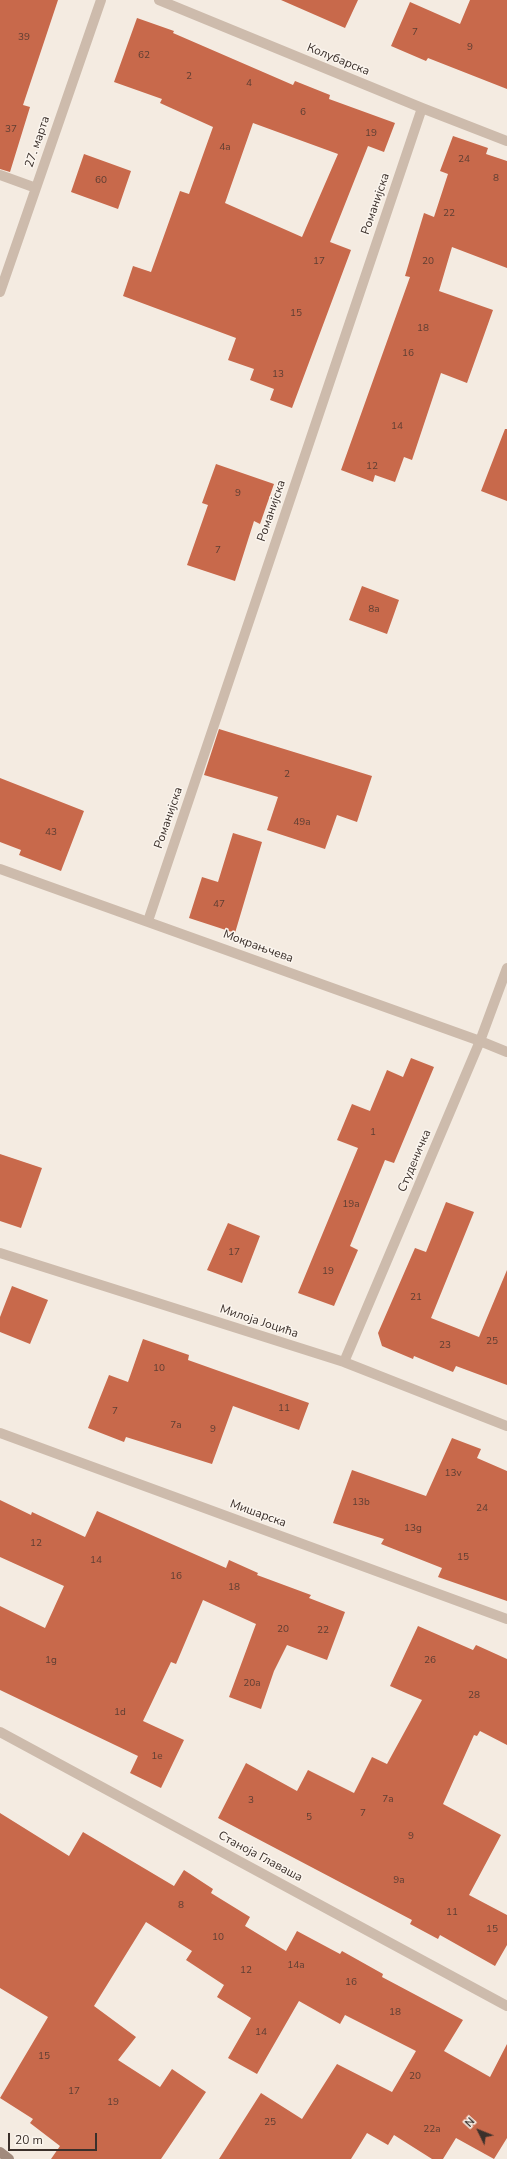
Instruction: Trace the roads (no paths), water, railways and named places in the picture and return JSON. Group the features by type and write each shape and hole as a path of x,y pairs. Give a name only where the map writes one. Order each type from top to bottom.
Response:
{"main road":[{"path":"0,2152 9,2159"}],"street":[{"name":"27. марта","path":"0,292 101,0"},
{"name":"Колубарска","path":"159,0 422,108 507,141"},
{"name":"Романијска","path":"148,921 422,108"},
{"path":"0,175 36,188"},
{"name":"Мокрањчева","path":"0,869 148,921 507,1052"},
{"name":"Студеничка","path":"344,1362 480,1041 507,968"},
{"name":"Милоја Јоцића","path":"0,1252 344,1362 507,1426"},
{"name":"Мишарска","path":"0,1433 507,1619"},
{"name":"Станоја Главаша","path":"0,1732 507,2006"}]}
